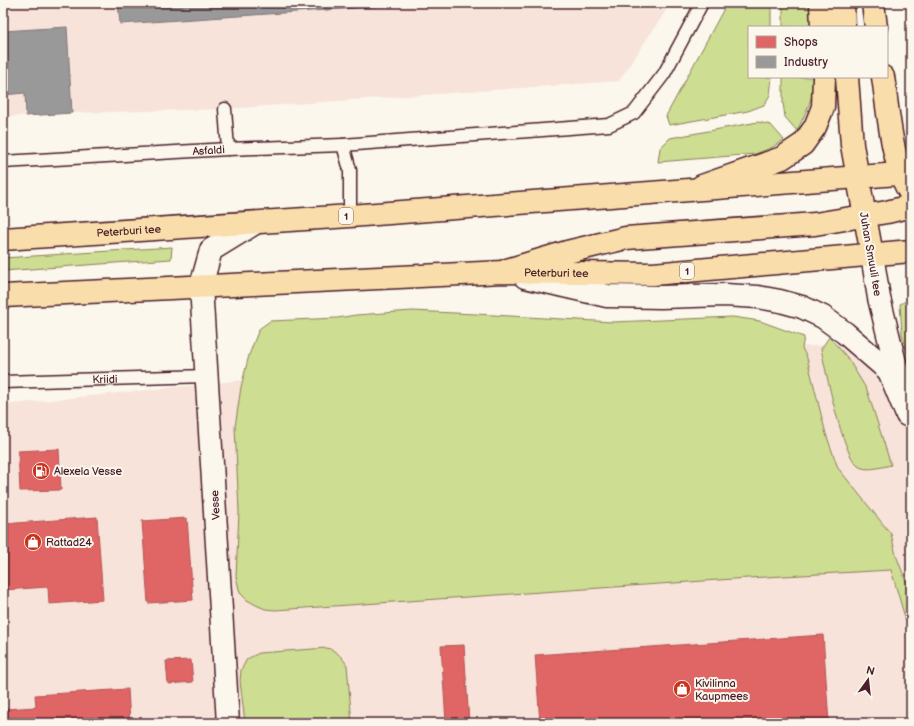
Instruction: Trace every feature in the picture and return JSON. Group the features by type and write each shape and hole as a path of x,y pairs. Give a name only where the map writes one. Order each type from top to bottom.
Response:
{"main road":[{"path":"821,3 822,26"},
{"path":"843,3 844,26"},
{"path":"873,3 876,26"},
{"path":"688,190 782,158 803,144 815,127 823,107 824,78"},
{"name":"Juhan Smuuli tee","path":"847,78 851,138 864,215 879,298 909,421"},
{"path":"883,78 892,140 906,173 911,194"},
{"name":"Peterburi tee","path":"3,239 255,223 906,173"},
{"path":"502,272 566,252 626,238 815,224 911,206"},
{"name":"Peterburi tee","path":"201,286 211,250 255,223"},
{"name":"Peterburi tee","path":"3,296 502,272 653,274 911,252"},
{"path":"502,272 607,296 661,297 725,295 758,297 802,307 823,317 845,332 889,371 909,421"},
{"name":"Vesse","path":"201,286 228,723"}],"lane":[{"name":"Asfaldi","path":"3,162 343,145 609,125 634,113 664,74 702,3"},
{"path":"225,109 228,150"},
{"path":"343,145 350,170 350,216"},
{"name":"Kriidi","path":"3,382 207,376"}],"shaded area":[{"path":"3,3 671,3 619,81 225,109 72,113 3,117"},
{"path":"911,340 911,723 3,723 3,405 273,377"}],"green space":[{"path":"727,3 771,3 771,26 748,26 748,78 772,78 770,95 764,105 748,111 669,125 666,116"},
{"path":"783,3 809,3 811,26 783,26"},
{"path":"783,78 814,78 811,98 797,131 785,117 783,103"},
{"path":"758,122 771,125 784,140 771,148 755,154 658,162 660,148 670,138"},
{"path":"172,247 171,259 3,271 3,258"},
{"path":"910,299 911,366 902,334 900,304"},
{"path":"412,311 613,322 733,317 760,321 804,337 802,348 807,358 826,434 838,468 891,534 896,555 911,595 911,638 891,570 748,578 275,610 265,609 247,600 240,593 236,577 239,512 235,427 241,387 249,355 259,329 270,321 337,318 356,315"},
{"path":"829,337 847,357 867,390 891,465 865,469 861,468 852,458 846,446 835,411 821,349"},
{"path":"327,648 339,655 347,665 352,723 245,723 240,681 241,670 247,659 259,653"}],"building: Shops":[{"path":"59,449 61,490 20,491 18,451"},
{"path":"97,517 103,600 49,604 48,587 3,590 3,524"},
{"path":"187,518 193,600 148,603 142,521"},
{"name":"Kivilinna Kaupmees","path":"823,635 829,723 540,723 535,655"},
{"path":"464,645 469,723 446,723 441,646"},
{"path":"191,660 193,682 168,684 166,661"},
{"path":"128,689 130,723 3,723 3,697 5,709 36,707 35,695"}],"building: Industry":[{"path":"118,3 401,3 401,5 120,24"},
{"path":"67,27 72,113 26,116 25,93 3,95 3,31"}],"place":[{"name":"Alexela Vesse","path":"41,471"},
{"name":"Rattad24","path":"33,542"},
{"name":"Kivilinna Kaupmees","path":"682,689"}]}
